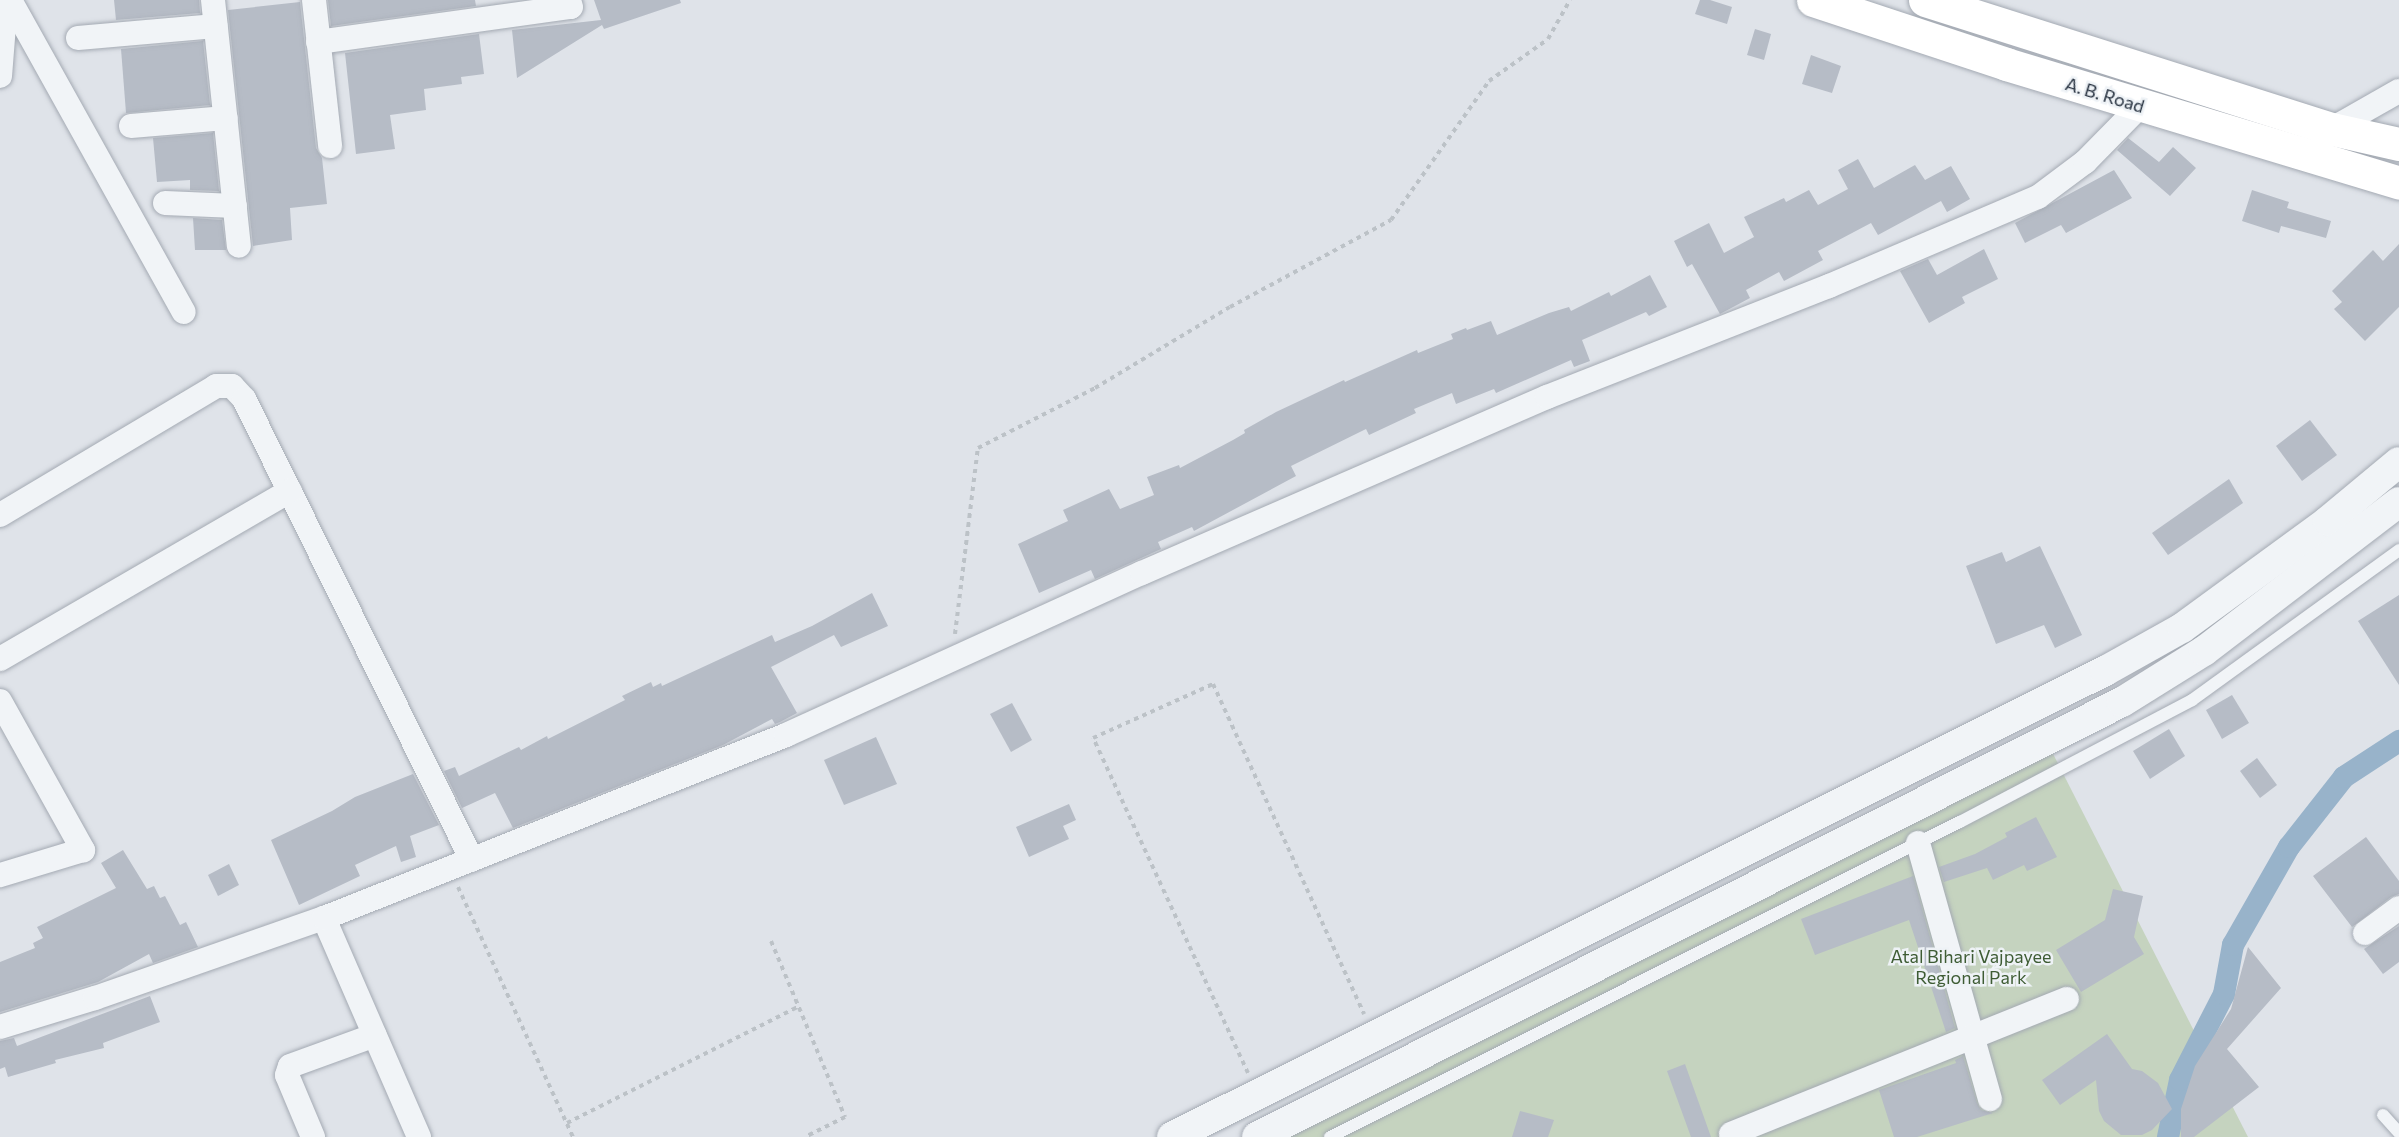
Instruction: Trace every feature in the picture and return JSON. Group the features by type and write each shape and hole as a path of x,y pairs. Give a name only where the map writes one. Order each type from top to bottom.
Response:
{"main road":[{"name":"A. B. Road","path":"1813,0 1943,44 2399,183"},
{"name":"A. B. Road","path":"1942,3 2332,129 2399,144"}],"street":[{"path":"0,76 8,0"},
{"path":"8,0 184,312"},
{"path":"213,0 240,246"},
{"path":"314,0 330,146"},
{"path":"318,42 571,7 568,0"},
{"path":"78,38 215,26"},
{"path":"2332,129 2399,91"},
{"path":"0,1027 95,998 324,918 786,735 952,659 1536,401 1828,286 2038,197 2085,162 2141,105"},
{"path":"131,126 226,118"},
{"path":"165,202 235,206"},
{"path":"0,515 216,386 232,386 244,399 290,491 461,864"},
{"path":"1172,1137 2062,692 2163,639 2182,628 2328,521 2399,462"},
{"path":"0,659 290,491"},
{"path":"1257,1137 2122,702 2204,651 2399,502"},
{"path":"0,701 83,850 0,875"},
{"path":"1918,843 1990,1099"},
{"path":"2364,933 2399,908"},
{"path":"324,918 420,1137"},
{"path":"1731,1134 2067,999"},
{"path":"313,1137 287,1075 290,1066 375,1035"}],"lane":[{"path":"1330,1137 1918,843 2192,700 2399,550"},
{"path":"2383,1115 2399,1133"}],"path":[{"path":"952,659 978,448 1095,388 1230,307 1391,220 1489,81 1548,39 1570,0"},
{"path":"1257,1094 1093,738 1213,684 1375,1036"},
{"path":"461,864 573,1137"},
{"path":"771,940 845,1117 804,1137"},
{"path":"567,1124 798,1007"}],"green space":[{"name":"Atal Bihari Vajpayee Regional Park","path":"2046,740 2248,1137 1255,1137"}],"building":[{"path":"114,0 199,0 200,13 116,20"},
{"path":"328,0 475,0 476,6 331,26"},
{"path":"594,0 680,0 681,3 604,29 602,25 517,78 512,30 601,20"},
{"path":"1700,0 1710,0 1732,7 1727,24 1695,14"},
{"path":"300,2 316,148 322,158 327,204 290,208 292,240 253,246 228,10"},
{"path":"1755,29 1771,34 1764,60 1747,55"},
{"path":"479,34 484,74 461,77 462,84 424,89 426,110 390,115 395,149 356,154 345,53"},
{"path":"203,41 210,105 126,113 121,49"},
{"path":"1811,55 1841,66 1832,93 1802,84"},
{"path":"213,133 219,191 190,190 190,180 157,182 153,138"},
{"path":"2128,138 2159,162 2173,147 2196,168 2170,196 2117,150"},
{"path":"1858,159 1874,188 1915,165 1925,180 1951,166 1970,199 1947,212 1941,201 1878,235 1871,223 1818,251 1823,260 1784,281 1779,272 1746,290 1750,298 1720,314 1692,264 1687,267 1674,241 1709,223 1724,253 1754,237 1744,217 1784,198 1786,202 1809,190 1818,205 1848,189 1838,170"},
{"path":"2114,170 2132,198 2066,233 2061,225 2025,243 2015,223"},
{"path":"2252,190 2289,202 2287,208 2331,221 2326,238 2281,226 2279,233 2242,221"},
{"path":"193,218 222,220 226,250 195,250"},
{"path":"2399,244 2399,307 2365,341 2334,309 2342,302 2332,291 2373,250 2383,261"},
{"path":"1984,249 1998,279 1962,297 1965,303 1929,323 1900,271 1928,259 1937,275"},
{"path":"1650,275 1667,307 1649,316 1646,312 1582,340 1590,361 1574,367 1571,360 1496,393 1494,389 1456,404 1452,393 1414,409 1416,413 1369,435 1366,429 1291,466 1296,476 1194,531 1192,527 1158,542 1161,549 1095,579 1091,570 1039,593 1018,544 1068,521 1063,510 1109,489 1120,509 1154,495 1147,477 1179,465 1180,468 1245,433 1244,430 1276,412 1344,380 1345,382 1417,350 1418,353 1453,339 1451,334 1466,328 1467,330 1491,321 1497,335 1549,313 1569,307 1571,311 1609,292 1611,296"},
{"path":"2310,420 2337,455 2302,481 2276,446"},
{"path":"2229,479 2243,503 2168,555 2152,533"},
{"path":"2040,546 2082,635 2055,648 2044,625 1996,644 1966,566 2002,552 2006,562"},
{"path":"872,593 888,626 841,647 834,635 771,667 797,713 780,722 775,724 772,719 723,745 513,828 495,793 462,808 444,771 455,767 459,776 519,747 521,750 547,736 548,739 625,700 622,696 651,682 653,687 661,683 662,686 772,635 775,642 812,626"},
{"path":"2399,595 2399,685 2358,621"},
{"path":"2232,695 2249,723 2222,739 2206,710"},
{"path":"1012,703 1032,740 1011,752 990,714"},
{"path":"2169,729 2185,756 2150,779 2133,751"},
{"path":"876,737 897,784 844,805 824,760"},
{"path":"2257,758 2277,785 2260,798 2240,771"},
{"path":"413,774 439,825 410,836 416,857 401,862 396,846 355,865 360,876 299,905 271,840 332,811 355,797"},
{"path":"1069,804 1076,820 1063,826 1069,839 1029,857 1016,827"},
{"path":"2036,817 2057,857 2027,871 2024,865 1993,880 1987,868 1944,882 1939,867 1975,854 2007,837 2005,833"},
{"path":"2366,837 2399,881 2399,894 2391,897 2352,927 2313,876"},
{"path":"123,850 147,889 154,886 160,898 165,896 180,925 186,922 198,947 153,963 149,954 98,982 0,1012 0,962 35,948 33,943 43,938 37,927 116,888 101,863"},
{"path":"229,864 239,885 218,896 208,875"},
{"path":"1913,876 1955,1028 1946,1032 1909,920 1815,955 1801,919"},
{"path":"2113,889 2143,896 2134,937 2144,954 2081,992 2056,950 2105,920"},
{"path":"2399,926 2399,962 2383,974 2364,949"},
{"path":"2248,947 2281,988 2227,1049 2259,1087 2194,1137 2181,1137 2181,1109 2195,1066 2231,1009"},
{"path":"150,996 160,1022 103,1043 104,1048 55,1060 56,1063 8,1077 5,1067 0,1069 0,1041 14,1038 17,1046"},
{"path":"2107,1034 2132,1069 2142,1071 2158,1083 2172,1109 2152,1130 2142,1135 2121,1135 2104,1121 2099,1111 2096,1080 2060,1105 2042,1080"},
{"path":"1963,1056 1977,1103 1981,1110 1993,1113 1917,1137 1894,1137 1879,1090 1956,1063 1955,1060"},
{"path":"1685,1064 1711,1137 1691,1137 1667,1071"},
{"path":"1520,1111 1554,1120 1548,1137 1512,1137"}],"waterway":[{"path":"2168,1137 2180,1080 2224,994 2233,945 2289,847 2344,777 2399,741"}]}
